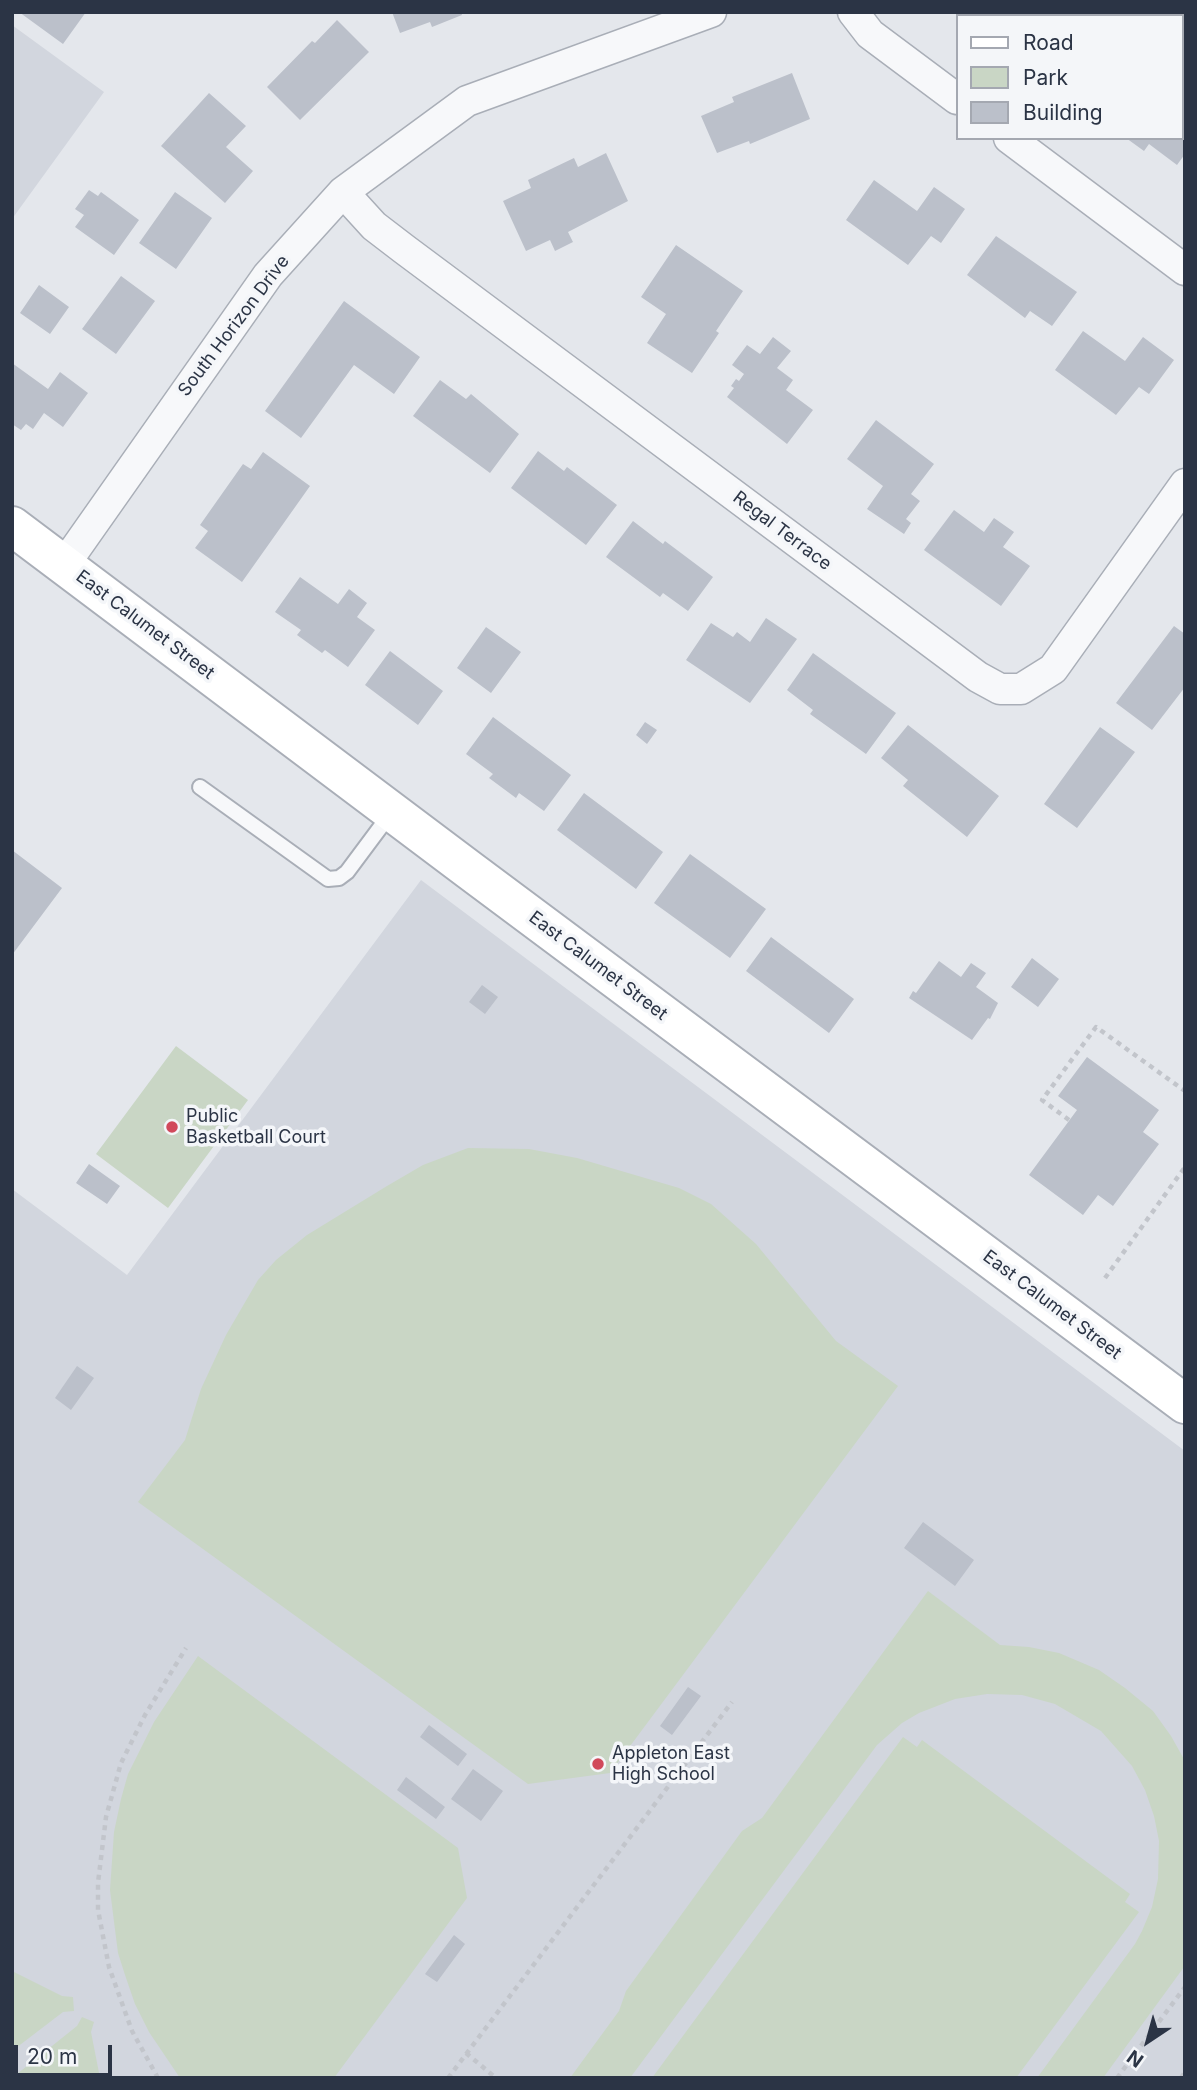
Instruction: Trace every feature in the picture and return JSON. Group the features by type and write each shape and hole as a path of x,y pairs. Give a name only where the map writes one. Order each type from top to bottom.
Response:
{"main road":[{"name":"East Calumet Street","path":"12,526 1185,1404"}],"street":[{"name":"South Horizon Drive","path":"64,565 268,275 343,192 467,101 711,12"},
{"path":"853,12 870,33 956,98"},
{"path":"1012,140 1185,270"},
{"name":"Regal Terrace","path":"343,192 374,226 404,249 978,677 1000,689 1021,689 1053,669 1185,484"}],"lane":[{"path":"200,787 328,879 339,878 347,872 392,812"}],"path":[{"path":"1069,1119 1042,1100 1096,1027 1185,1091"},
{"path":"1105,1278 1185,1167"},
{"path":"158,2078 132,2031 109,1967 98,1910 99,1883 106,1817 121,1763 145,1715 186,1648"},
{"path":"448,2078 732,1702"},
{"path":"1117,2078 1185,1987"},
{"path":"466,2053 496,2078"},
{"path":"1181,2078 1185,2072"}],"shaded area":[{"path":"12,25 104,92 12,219"},
{"name":"Appleton East High School","path":"421,880 1185,1451 1185,2078 12,2078 12,1189 127,1275"}],"green space":[{"name":"Public Basketball Court","path":"176,1046 248,1100 168,1208 96,1154"},
{"path":"468,1148 529,1149 577,1158 679,1188 711,1204 756,1244 836,1341 898,1386 610,1773 528,1784 138,1502 185,1440 201,1389 226,1335 258,1280 276,1260 307,1235 423,1165"},
{"path":"928,1591 1000,1645 1059,1653 1099,1670 1153,1711 1185,1761 1184,1967 1103,2078 1037,2078 1142,1931 1152,1907 1158,1879 1159,1841 1154,1816 1145,1790 1132,1766 1101,1731 1055,1704 1022,1695 987,1694 955,1699 919,1713 902,1723 877,1745 630,2078 570,2078 619,2011 626,1991 742,1831 762,1818"},
{"path":"198,1656 458,1848 467,1898 334,2078 180,2078 149,2032 125,1975 118,1953 110,1890 114,1832 121,1799 128,1774 154,1722"},
{"path":"903,1737 917,1747 922,1740 1130,1894 1125,1902 1139,1912 1016,2078 652,2078"},
{"path":"12,1971 62,1996 73,1997 74,2011 63,2012 12,2051"},
{"path":"82,2017 94,2022 91,2032 100,2078 12,2078 77,2026"}],"building":[{"path":"19,12 86,12 63,44"},
{"path":"392,12 461,12 462,15 432,27 430,22 400,33"},
{"path":"1061,12 1064,14 998,14"},
{"path":"337,20 369,52 300,120 267,87 312,41 315,43"},
{"path":"792,73 810,119 750,144 749,141 717,153 701,116 734,102 732,97"},
{"path":"209,93 246,126 226,147 253,171 225,203 161,146"},
{"path":"1183,116 1185,118 1185,154 1177,165 1149,144 1144,151 1129,140 1183,140"},
{"path":"606,153 628,201 568,232 573,242 555,251 550,240 526,251 503,201 531,188 528,180 574,158 578,167"},
{"path":"874,180 917,211 934,187 965,209 941,243 931,236 908,265 846,220"},
{"path":"89,190 98,196 101,192 139,220 114,255 75,227 84,215 75,209"},
{"path":"175,192 212,218 176,269 139,243"},
{"path":"996,236 1077,292 1052,326 1030,311 1025,318 967,275"},
{"path":"676,245 743,291 692,373 647,343 666,314 641,297"},
{"path":"121,276 155,301 116,354 82,329"},
{"path":"39,285 69,307 50,334 20,313"},
{"path":"344,301 420,357 394,394 354,365 301,438 265,411"},
{"path":"1083,331 1125,361 1143,337 1174,360 1149,394 1139,387 1116,415 1055,370"},
{"path":"773,337 791,351 777,368 793,380 786,390 813,410 787,444 727,397 734,388 731,386 736,379 739,381 744,374 732,365 747,345 760,354"},
{"path":"12,363 48,389 60,372 88,393 63,427 44,413 33,429 26,424 21,430 12,424"},
{"path":"440,380 466,399 471,394 519,434 490,473 413,416"},
{"path":"876,420 934,464 911,494 920,501 906,519 911,523 904,534 867,509 883,486 847,459"},
{"path":"538,451 564,471 567,467 617,505 586,545 511,488"},
{"path":"263,452 310,486 242,582 195,548 208,531 200,525 243,464 251,469"},
{"path":"954,510 984,532 994,518 1014,532 1003,547 1030,566 1001,606 924,550"},
{"path":"633,521 713,577 688,611 663,593 660,597 606,557"},
{"path":"300,577 338,604 349,589 367,603 357,617 375,630 348,667 325,650 322,653 297,635 301,630 275,612"},
{"path":"766,618 797,639 750,703 686,660 711,623 733,637 737,632 750,642"},
{"path":"1174,626 1185,634 1185,687 1152,730 1116,703"},
{"path":"486,627 521,652 491,693 457,668"},
{"path":"390,651 443,691 418,725 365,685"},
{"path":"813,653 896,713 866,754 810,714 813,710 787,690"},
{"path":"493,717 571,775 544,811 519,793 516,798 489,778 493,774 466,754"},
{"path":"645,722 657,730 647,744 636,735"},
{"path":"908,725 999,796 967,837 903,786 908,780 881,758"},
{"path":"1100,727 1135,752 1077,828 1044,804"},
{"path":"584,793 663,852 636,889 557,830"},
{"path":"12,850 62,888 12,955"},
{"path":"690,854 766,909 730,958 654,903"},
{"path":"771,937 854,999 829,1033 746,971"},
{"path":"1032,958 1059,979 1038,1007 1011,987"},
{"path":"939,961 961,977 971,963 986,973 976,987 998,1003 990,1019 988,1018 972,1040 909,998 913,991 916,993"},
{"path":"482,985 498,997 485,1014 469,1002"},
{"path":"1087,1057 1159,1110 1143,1132 1159,1144 1113,1206 1098,1195 1083,1215 1029,1175 1077,1110 1058,1096"},
{"path":"89,1164 120,1186 107,1204 76,1183"},
{"path":"77,1366 94,1378 71,1410 55,1398"},
{"path":"923,1522 974,1560 955,1586 904,1548"},
{"path":"688,1687 701,1696 672,1735 660,1726"},
{"path":"429,1725 467,1754 458,1766 420,1737"},
{"path":"473,1769 503,1791 481,1821 451,1799"},
{"path":"406,1777 445,1807 436,1819 397,1790"},
{"path":"454,1935 465,1944 437,1982 425,1974"}],"place":[{"name":"Public Basketball Court","path":"172,1127"},
{"name":"Appleton East High School","path":"598,1764"}]}
